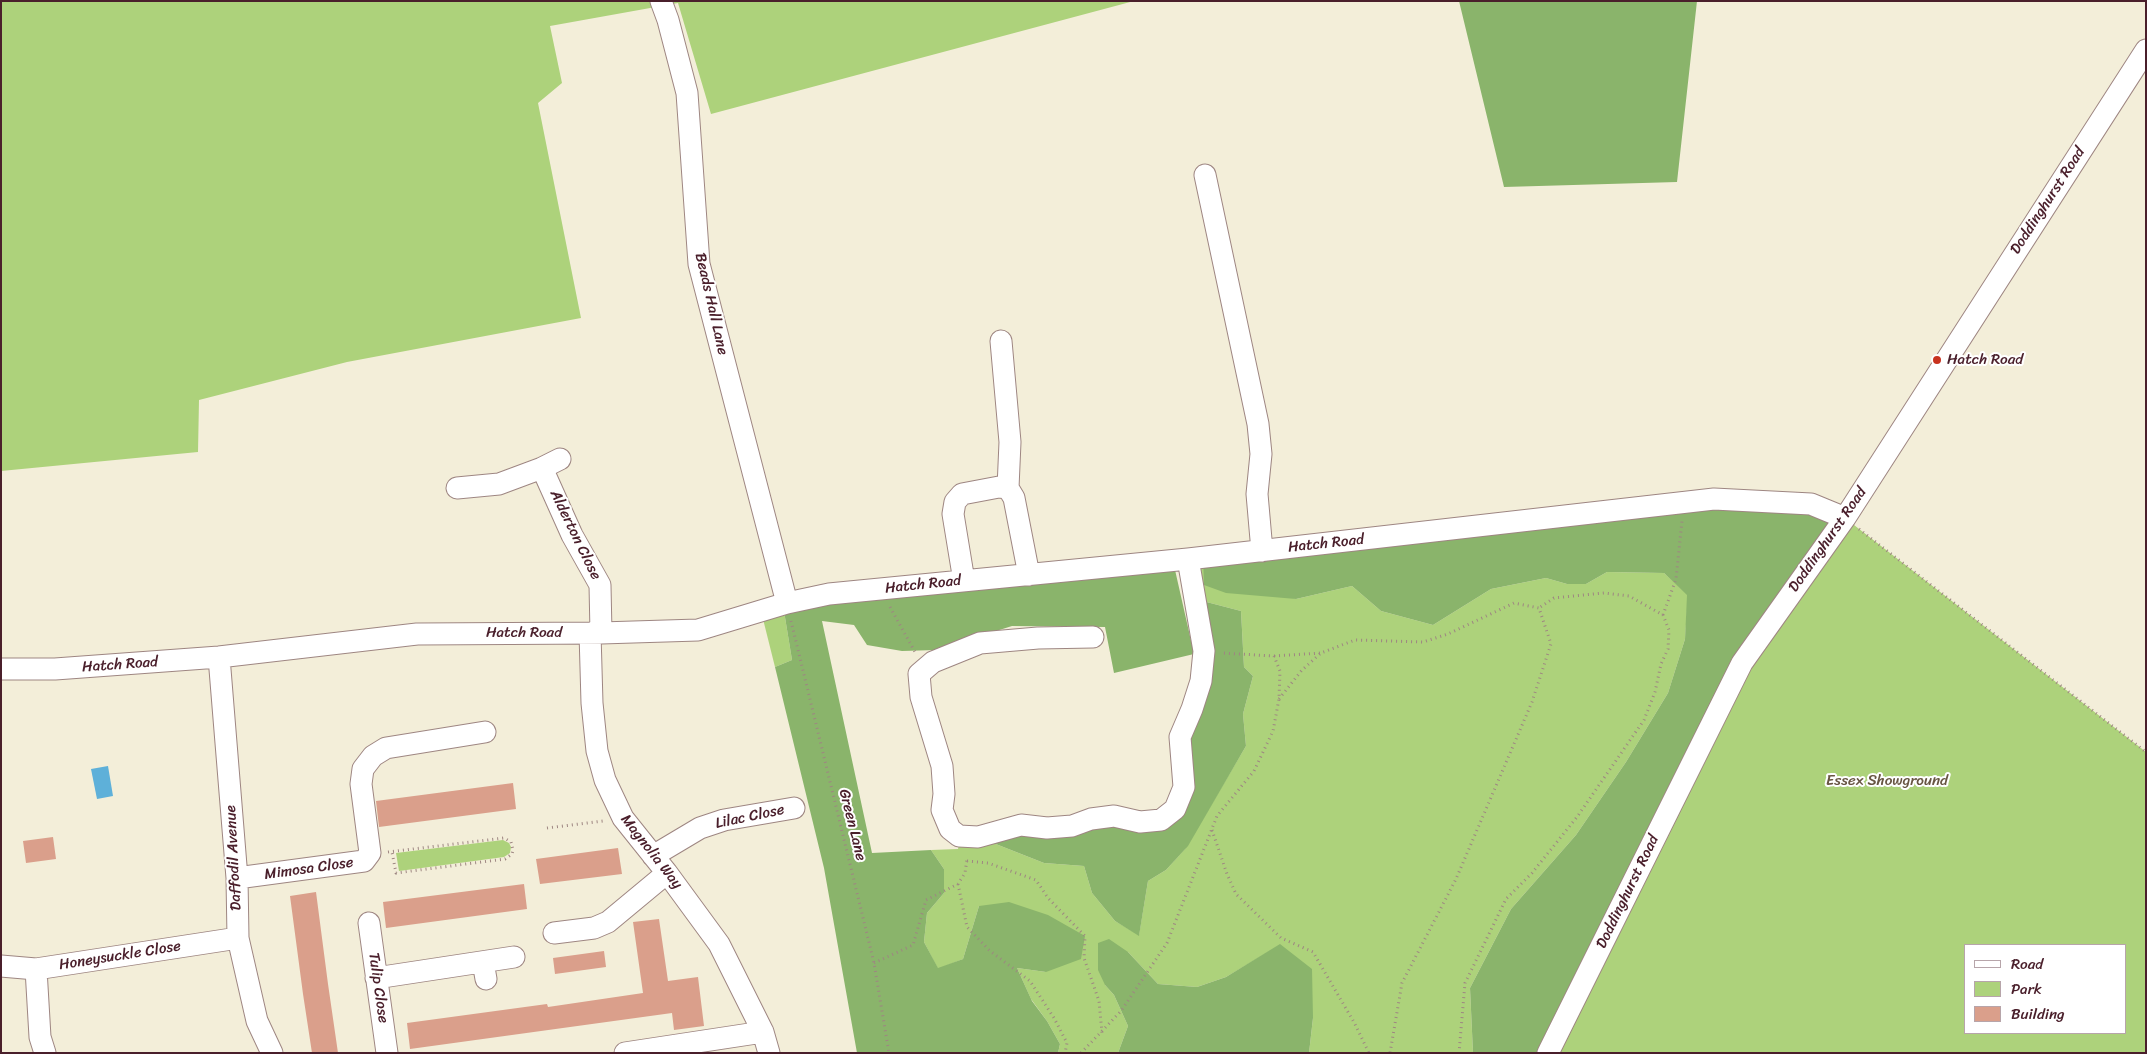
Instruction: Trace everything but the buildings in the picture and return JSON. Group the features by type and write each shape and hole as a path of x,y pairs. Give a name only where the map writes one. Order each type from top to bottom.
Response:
{"street":[{"name":"Beads Hall Lane","path":"660,1 668,20 687,93 698,264 787,603"},
{"name":"Doddinghurst Road","path":"1548,1053 1742,663 1845,518 2146,50"},
{"path":"1205,175 1258,424 1260,454 1257,494 1262,551"},
{"path":"1001,341 1010,442 1008,488 1017,510 1030,575"},
{"name":"Alderton Close","path":"457,488 499,484 551,464 572,535 600,586 596,633"},
{"path":"964,581 954,514 955,502 962,494 999,486 1008,488"},
{"name":"Hatch Road","path":"1,669 64,668 219,658 417,634 596,633 698,630 787,603 829,594 1188,560 1714,499 1811,504 1845,518"},
{"path":"1093,637 1038,638 980,643 933,662 919,674 920,697 942,766 944,794 942,810 950,829 959,836 978,837 1021,825 1058,828 1072,826 1091,819 1114,816 1147,822 1162,820 1175,809 1184,787 1180,737 1201,681 1204,652 1188,560"},
{"name":"Magnolia Way","path":"596,633 592,703 597,751 605,780 623,818 719,944 763,1032 769,1053"},
{"name":"Daffodil Avenue","path":"219,658 237,878 238,938 256,1021 272,1053"},
{"name":"Mimosa Close","path":"237,878 364,861 370,852 361,784 364,769 372,756 386,748 485,732"},
{"name":"Lilac Close","path":"653,856 700,828 724,820 794,808"},
{"path":"554,933 594,928 608,922 667,874"},
{"name":"Tulip Close","path":"369,923 387,1053"},
{"name":"Honeysuckle Close","path":"1,966 36,969 238,938"},
{"path":"376,978 484,970 514,956"},
{"path":"36,969 40,1037 45,1053"},
{"path":"625,1053 763,1032"}],"path":[{"path":"1663,615 1676,579 1683,503"},
{"path":"1845,518 2146,752"},
{"path":"1204,652 1274,656 1320,653 1355,640 1423,642 1448,634 1514,603 1539,608 1554,598 1604,593 1629,596 1663,615 1669,630 1668,649 1661,664 1655,692 1644,720 1577,817 1532,873 1506,900 1465,983 1459,1053"},
{"path":"886,600 925,669"},
{"name":"Green Lane","path":"787,603 874,963 889,1053"},
{"path":"1390,1053 1402,983 1456,879 1532,702 1549,652 1551,644 1539,608"},
{"path":"1279,699 1302,670 1320,653"},
{"path":"1081,1053 1121,1011 1167,943 1217,816 1254,771 1273,731 1279,699 1280,671 1274,656"},
{"path":"547,828 623,818"},
{"path":"1212,830 1236,894 1281,938 1313,952 1356,1024 1369,1053"},
{"path":"874,963 913,945 926,900 958,884 965,873 968,836"},
{"path":"370,852 392,852 504,838 511,842 513,850 512,854 505,859 396,873 392,852"},
{"path":"967,861 988,863 1036,880 1048,898 1085,936 1084,958 1099,1001 1102,1033"},
{"path":"958,884 967,927 990,952 1030,981 1067,1043 1065,1053"}],"green space":[{"path":"1,1 1134,1 711,114 678,3 550,26 562,83 538,103 581,318 347,362 199,400 198,452 1,471"},
{"path":"1459,1 1697,1 1677,182 1504,187"},
{"path":"1714,499 1845,518 1742,663 1548,1053 1473,1053 1470,988 1511,909 1576,835 1626,762 1668,693 1685,639 1687,595 1664,573 1607,572 1586,584 1567,584 1546,578 1491,589 1433,625 1381,611 1352,586 1296,599 1226,593 1204,585 1203,558"},
{"name":"Essex Showground","path":"1845,518 2146,752 2146,1053 1547,1053 1742,663"},
{"path":"1188,559 1296,599 1352,586 1381,611 1433,625 1491,589 1546,578 1567,584 1586,584 1607,572 1664,573 1688,595 1685,639 1668,693 1626,762 1576,835 1511,909 1470,988 1473,1053 1309,1053 1313,1018 1280,945 1226,977 1197,987 1158,984 1128,952 1105,985 1114,995 1128,1026 1118,1053 1058,1053 1060,1044 1047,1021 1031,999 1017,968 1046,972 979,906 963,959 938,969 924,942 927,913 944,893 944,869 931,850 958,849 961,836 978,837 1044,863 1084,866 1092,893 1115,921 1139,935 1148,881 1166,870 1185,849 1246,746 1243,714 1253,676 1244,667 1241,611 1195,599"},
{"path":"1173,561 1194,654 1114,673 1105,627 1012,626 936,650 902,651 867,645 854,625 822,621 872,853 931,850 944,869 944,893 927,913 924,942 938,968 963,959 979,906 1009,902 1048,915 1085,936 1081,959 1046,972 1017,968 1032,1001 1047,1021 1060,1044 1058,1053 857,1053 824,868 775,667 792,660 783,605"},
{"path":"1195,599 1241,611 1244,667 1253,676 1243,714 1246,746 1188,846 1166,870 1148,881 1139,936 1115,921 1092,893 1084,866 1044,863 978,837 1175,809 1192,709"},
{"path":"783,605 792,660 775,667 761,611"},
{"path":"503,840 509,843 511,847 510,853 504,857 399,871 396,853"},
{"path":"1109,939 1128,952 1158,984 1197,987 1226,977 1280,944 1312,969 1313,1018 1309,1053 1118,1053 1128,1026 1114,995 1105,985 1098,970 1098,943"}],"water":[{"path":"108,766 113,796 97,799 91,769"}],"place":[{"name":"Hatch Road","path":"1937,360"}]}
